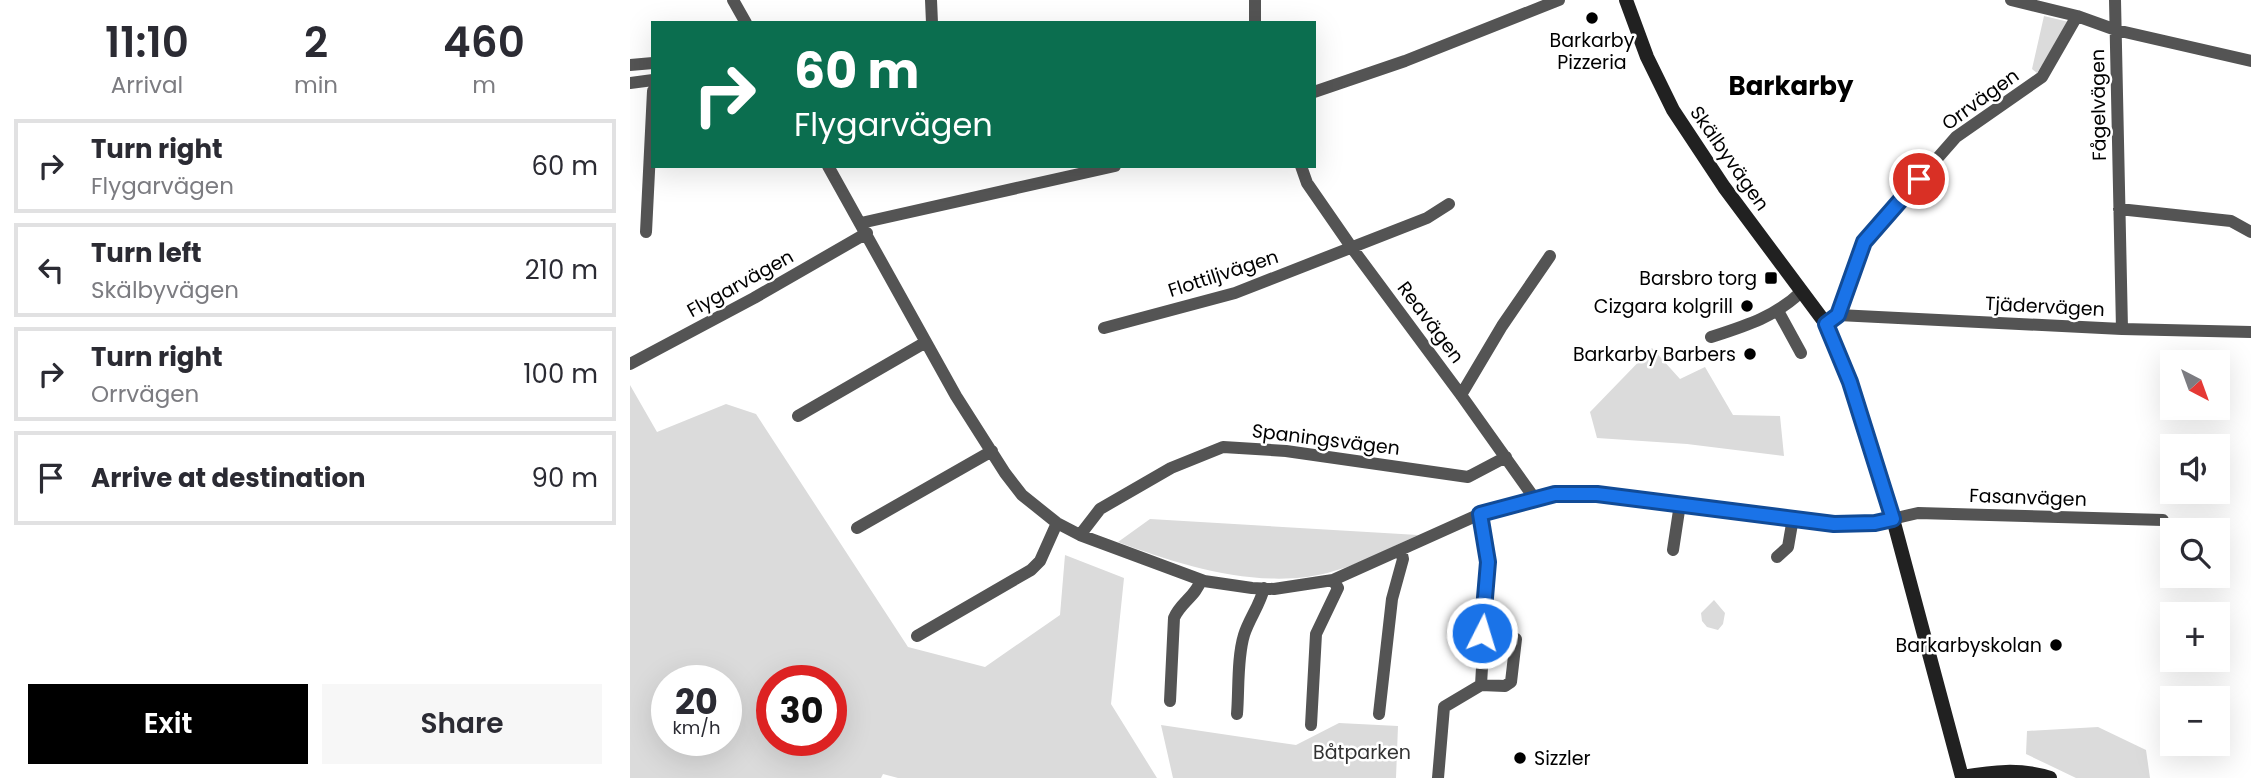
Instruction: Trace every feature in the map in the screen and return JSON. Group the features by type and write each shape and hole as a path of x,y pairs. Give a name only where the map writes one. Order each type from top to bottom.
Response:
{"street":[{"path":"733,0 745,21"},
{"path":"931,0 932,21"},
{"path":"1255,0 1255,21"},
{"path":"1316,91 1405,61 1559,0"},
{"name":"Skälbyvägen","path":"1626,0 1647,57 1673,110 1724,187 1801,292 1832,320 1893,519 1962,777"},
{"path":"2011,0 2077,16 2116,30 2251,61"},
{"name":"Fågelvägen","path":"2115,0 2122,329"},
{"name":"Orrvägen","path":"1832,320 1864,242 1956,137 2042,77 2077,16"},
{"path":"630,65 651,63"},
{"path":"630,83 651,80"},
{"path":"646,232 651,131"},
{"path":"829,168 956,396 1021,495 1057,523 1080,536 1201,580 1264,588 1333,580 1480,514 1555,494 1597,494 1834,524 1875,523 1893,519"},
{"name":"Flygarvägen","path":"630,364 754,298 864,228 1107,168"},
{"name":"Reavägen","path":"1302,168 1307,183 1352,248 1535,499"},
{"name":"Flottiljvägen","path":"1104,328 1235,293 1427,218 1449,204"},
{"path":"2119,209 2231,222 2251,232"},
{"path":"1461,395 1507,319 1550,256"},
{"path":"1711,337 1762,320 1801,292"},
{"path":"1778,311 1801,353"},
{"name":"Tjädervägen","path":"1832,320 2251,332"},
{"path":"798,416 926,342"},
{"name":"Spaningsvägen","path":"1080,536 1100,509 1171,468 1223,447 1286,451 1468,477 1506,457"},
{"path":"857,528 992,452"},
{"path":"1673,550 1680,504"},
{"name":"Fasanvägen","path":"1893,519 1918,513 2160,520"},
{"path":"1480,514 1488,562 1481,685"},
{"path":"1777,557 1788,547 1793,519"},
{"path":"917,636 1031,570 1040,561 1057,523"},
{"path":"1379,714 1392,598 1403,559 1401,550"},
{"path":"1170,701 1174,618 1178,609 1198,589 1201,580"},
{"path":"1311,725 1316,634 1338,588 1333,580"},
{"path":"1237,714 1242,645 1264,588"},
{"path":"1438,778 1444,707 1481,685 1505,686 1511,682 1516,639 1482,633"},
{"path":"1962,777 1996,772 2031,772 2050,778"},
{"path":"1962,777 1968,778"}],"green space":[{"path":"2044,16 2069,22 2037,73 2032,69"},
{"path":"1652,348 1680,379 1705,367 1733,415 1780,416 1784,456 1687,444 1597,438 1590,412"},
{"path":"630,385 657,432 726,404 756,414 908,647 985,667 1060,615 1065,555 1124,578 1111,704 1157,778 898,778 883,774 881,778 630,778"},
{"path":"1150,519 1418,535 1345,568 1308,577 1281,579 1224,573 1197,567 1118,542"},
{"path":"1714,600 1725,613 1723,624 1718,630 1707,627 1702,621 1701,613"},
{"name":"Båtparken","path":"1339,723 1398,726 1396,778 1173,778 1161,725 1296,745"},
{"path":"2098,727 2146,750 2150,778 2076,778 2026,754 2027,731"}],"place":[{"name":"Barkarby Pizzeria","path":"1592,18"},
{"name":"Barsbro torg","path":"1771,278"},
{"name":"Cizgara kolgrill","path":"1747,306"},
{"name":"Barkarby Barbers","path":"1750,354"},
{"name":"Barkarbyskolan","path":"2056,645"},
{"name":"Sizzler","path":"1520,758"}],"district":[{"name":"Barkarby","path":"1791,86"}],"route":[{"path":"1482,633 1488,562 1480,514 1555,494 1597,494 1834,524 1875,523 1893,519 1850,382 1826,324 1838,315 1864,242 1919,179"}]}
